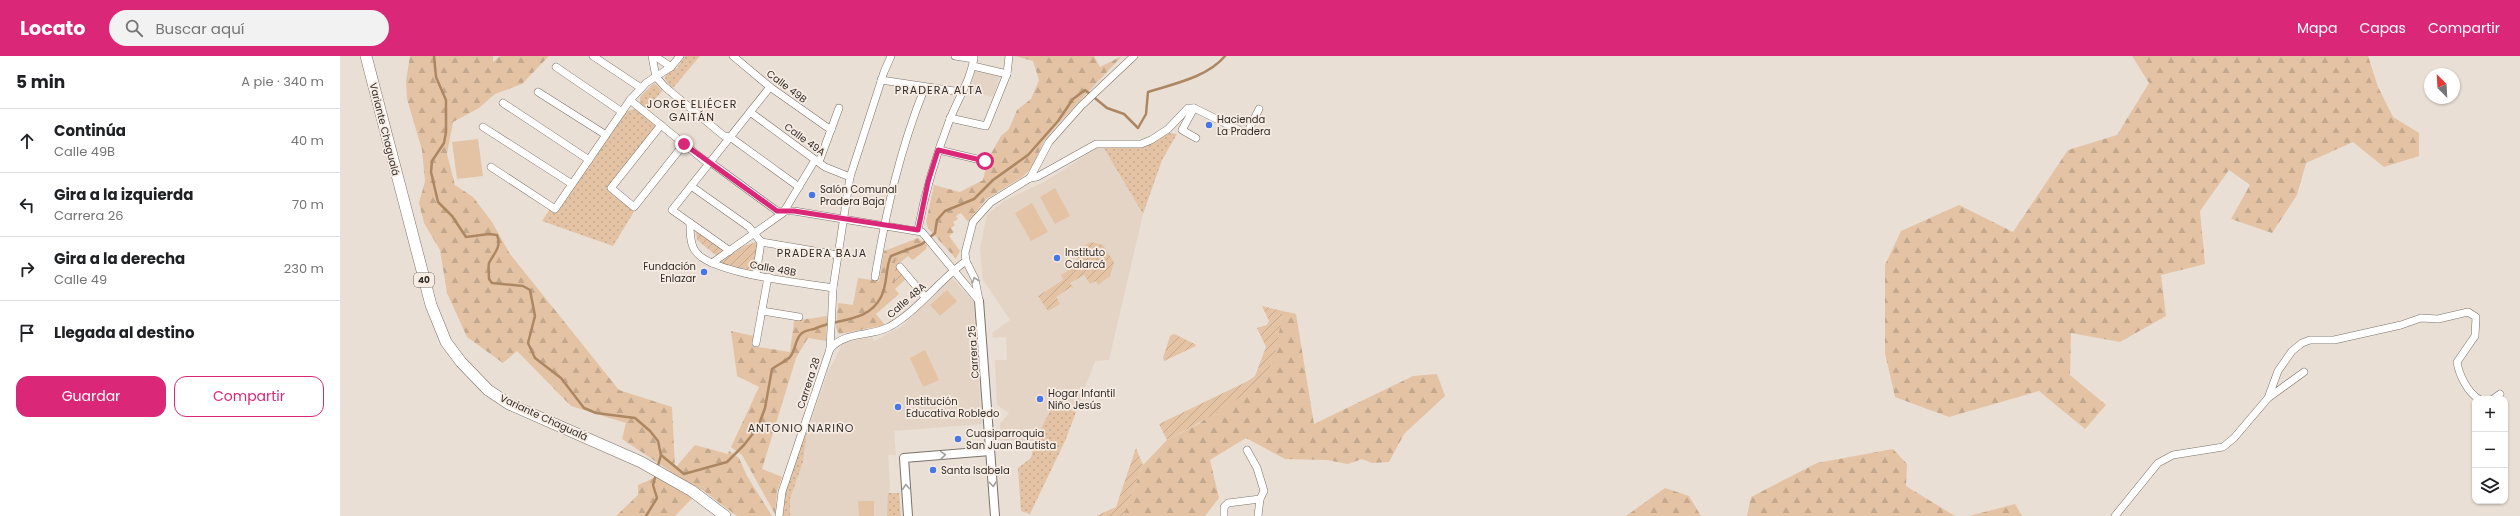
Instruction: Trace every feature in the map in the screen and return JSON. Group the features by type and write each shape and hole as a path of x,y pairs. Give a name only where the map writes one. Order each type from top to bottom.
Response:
{"highway":[{"name":"Variante Chagualá","path":"366,56 424,281 446,342 474,376 488,390 504,400 641,462 692,491 725,516"}],"street":[{"path":"593,56 641,88"},
{"path":"654,56 671,67"},
{"path":"654,56 656,77 665,87 724,136 730,137 799,187"},
{"path":"491,167 555,209 630,100 641,88 671,67 680,56"},
{"name":"Calle 49B","path":"733,56 770,87 831,130"},
{"name":"Carrera 28","path":"779,516 782,492 830,349 833,288 845,219 850,177 881,80 891,56"},
{"path":"954,56 974,60 1007,74"},
{"path":"950,118 986,126 1007,74 1009,56"},
{"path":"1030,178 1049,142 1081,106 1134,56"},
{"path":"922,232 928,182 950,118 974,60"},
{"path":"556,67 622,112"},
{"path":"881,80 961,92"},
{"path":"730,251 672,210 770,87"},
{"path":"875,277 883,226 902,148 925,87"},
{"path":"538,92 606,135"},
{"path":"630,100 705,161 710,162 777,211 794,211 922,232 979,301"},
{"path":"503,103 589,160"},
{"path":"712,263 783,212 817,161 839,108"},
{"path":"979,301 975,279 966,261 968,235 973,222 982,211 999,196 1030,178 1037,177 1096,144 1140,144 1152,140 1168,129 1188,108 1194,108 1245,133 1249,130 1259,109"},
{"path":"1194,108 1182,130 1196,138"},
{"name":"Calle 49A","path":"750,112 817,161 850,177"},
{"path":"661,125 611,188 634,207 684,144"},
{"path":"483,127 572,184"},
{"path":"938,150 985,161"},
{"path":"692,186 755,233 761,242 756,275"},
{"name":"Calle 48B","path":"690,223 691,240 696,253 722,268 833,288"},
{"path":"761,242 838,255"},
{"name":"Calle 48A","path":"830,349 836,342 844,337 875,332 887,328 903,317 954,270 966,261"},
{"path":"900,267 925,297"},
{"path":"756,343 768,277"},
{"name":"Carrera 25","path":"979,301 995,516"},
{"path":"762,310 798,318"},
{"path":"2268,398 2278,371 2292,351 2302,343 2310,340 2334,340 2401,325 2421,318 2438,319 2468,312 2476,317 2475,336 2457,362 2459,371 2474,396"},
{"path":"2115,516 2158,463 2173,455 2223,447 2234,438 2268,398 2304,372"},
{"path":"1247,450 1263,487 1258,516"},
{"path":"908,516 904,458 990,451"},
{"path":"1224,516 1224,507 1228,503 1260,499"}],"shaded area":[{"path":"976,70 1000,76 993,97 967,91"},
{"name":"Instituto Calarcá","path":"1102,145 1143,214 1109,360 1095,361 1065,441 1002,440 1000,424 1009,413 997,405 995,360 1007,360 1006,337 993,338 992,333 1010,320 983,280 980,248 987,215 1004,201 1044,182"},
{"name":"Institución Educativa Robledo","path":"951,277 973,301 982,424 894,431 896,455 888,455 890,485 887,516 790,516 790,499 803,462 807,432 828,372 843,343 872,337 874,341 902,326"}],"green space":[{"path":"410,56 493,56 493,62 500,56 549,56 522,84 495,94 479,108 453,122 447,154 455,185 473,197 492,222 510,254 619,390 672,407 675,468 695,445 728,454 729,451 739,458 747,476 772,516 737,516 701,489 675,516 616,516 638,495 638,485 670,471 622,439 626,423 571,406 517,351 503,363 467,337 447,293 440,250 424,223 419,203 425,181 422,150 407,99 406,81"},
{"path":"685,56 700,56 672,89 665,79 666,74 677,68"},
{"path":"1015,56 1094,56 1100,67 1122,56 1044,141 1031,169 1021,178 986,199 968,222 961,213 956,216 958,219 953,222 955,225 951,228 954,232 949,236 960,251 956,259 928,228 926,222 934,185 960,192 983,180 988,159 1001,136 1009,129 1017,110 1031,99 1039,80 1033,61"},
{"path":"2132,56 2368,56 2378,87 2393,117 2419,133 2419,156 2384,167 2353,142 2306,163 2297,195 2272,233 2231,219 2250,185 2229,170 2200,211 2205,264 2161,275 2166,316 2120,342 2071,333 2070,375 2106,405 2085,429 2039,391 1949,417 1895,397 1885,353 1885,265 1901,231 1959,205 2013,232 2068,150 2117,135 2149,83"},
{"path":"654,83 662,91 647,109 640,105 640,97"},
{"path":"636,109 656,126 607,188 635,210 613,246 542,221 550,209 557,213 627,111"},
{"path":"1168,133 1177,134 1162,160 1143,214 1102,145 1144,147"},
{"path":"478,139 483,176 457,179 452,142"},
{"path":"1055,188 1070,216 1055,224 1040,197"},
{"path":"1032,203 1048,232 1031,241 1015,213"},
{"path":"696,231 725,251 718,257 697,240"},
{"path":"918,238 927,245 926,249 913,260 905,254 895,260 895,289 899,294 876,314 885,325 839,334 836,328 838,303 853,305 858,278 879,281 884,251"},
{"path":"756,242 758,245 753,270 722,265 721,261 744,246"},
{"path":"1091,242 1103,245 1114,262 1110,276 1098,285 1096,281 1090,284 1084,275 1070,283 1074,289 1071,287 1056,297 1060,304 1048,311 1038,296 1063,280 1061,275 1069,270 1067,266 1078,259 1074,251"},
{"path":"905,254 909,255 896,266 906,279 895,289 895,260"},
{"path":"947,290 957,301 940,316 930,305"},
{"path":"1262,306 1283,311 1275,352 1271,365 1265,375 1254,386 1225,407 1167,440 1159,424 1248,381 1255,376 1266,347 1257,328 1267,325 1269,321"},
{"path":"1283,311 1296,314 1314,424 1413,376 1437,374 1445,396 1404,434 1389,462 1372,463 1362,459 1348,464 1327,460 1285,459 1246,438 1210,460 1219,498 1205,516 1123,516 1143,465 1167,440 1200,423 1271,366"},
{"path":"827,316 826,341 808,338 796,358 762,469 782,477 777,491 775,514 742,455 731,447 759,387 737,376 731,331 754,336 752,346 790,352 794,321"},
{"path":"1174,334 1195,344 1196,346 1164,361 1163,358 1170,336"},
{"path":"925,350 939,380 923,387 910,358"},
{"path":"1054,403 1061,408 1076,412 1065,441 1030,514 1021,511 1018,468 1031,458 1035,441"},
{"path":"807,432 803,462 790,499 790,516 783,516 785,496 791,473"},
{"path":"1136,448 1143,465 1123,516 1096,516 1116,507"},
{"path":"1893,449 1907,464 1906,486 1955,516 1747,516 1751,497 1817,463"},
{"path":"1665,488 1689,496 1701,516 1626,516"},
{"path":"888,493 899,493 901,516 887,516"},
{"path":"858,501 874,501 874,516 859,516"},
{"path":"2015,504 2022,516 1969,516"}],"waterway":[{"path":"434,56 436,77 446,100 446,132 444,143 432,161 431,172 438,202 452,216 466,237 489,234 497,235 499,243 489,263 489,279 492,283 523,286 530,290 535,316 528,343 535,358 561,378 584,408 596,413 635,418 650,431 658,441 661,455 657,469"},
{"path":"661,455 684,474 727,462 744,445 758,427 765,408 772,369 790,357 800,335 806,331 860,316 875,305 883,292 891,256 922,244 935,233 937,220 945,211 974,199 993,180 1028,155 1058,121 1073,99 1085,90 1107,108 1124,114 1138,128 1146,114 1148,92 1200,75 1218,63 1225,56"},
{"path":"646,516 657,498 653,485 656,474"}],"place":[{"name":"Hacienda La Pradera","path":"1209,125"},
{"name":"Salón Comunal Pradera Baja","path":"812,195"},
{"name":"Instituto Calarcá","path":"1057,258"},
{"name":"Fundación Enlazar","path":"704,272"},
{"name":"Hogar Infantil Niño Jesús","path":"1040,399"},
{"name":"Institución Educativa Robledo","path":"898,407"},
{"name":"Cuasiparroquia San Juan Bautista","path":"958,439"},
{"name":"Santa Isabela","path":"933,470"}],"district":[{"name":"PRADERA ALTA","path":"939,90"},
{"name":"JORGE ELIÉCER GAITÁN","path":"692,110"},
{"name":"PRADERA BAJA","path":"822,253"},
{"name":"ANTONIO NARIÑO","path":"801,428"}],"route":[{"path":"684,144 705,161 710,162 777,211 794,211 883,226 918,230 928,182 938,150 985,161"}]}
